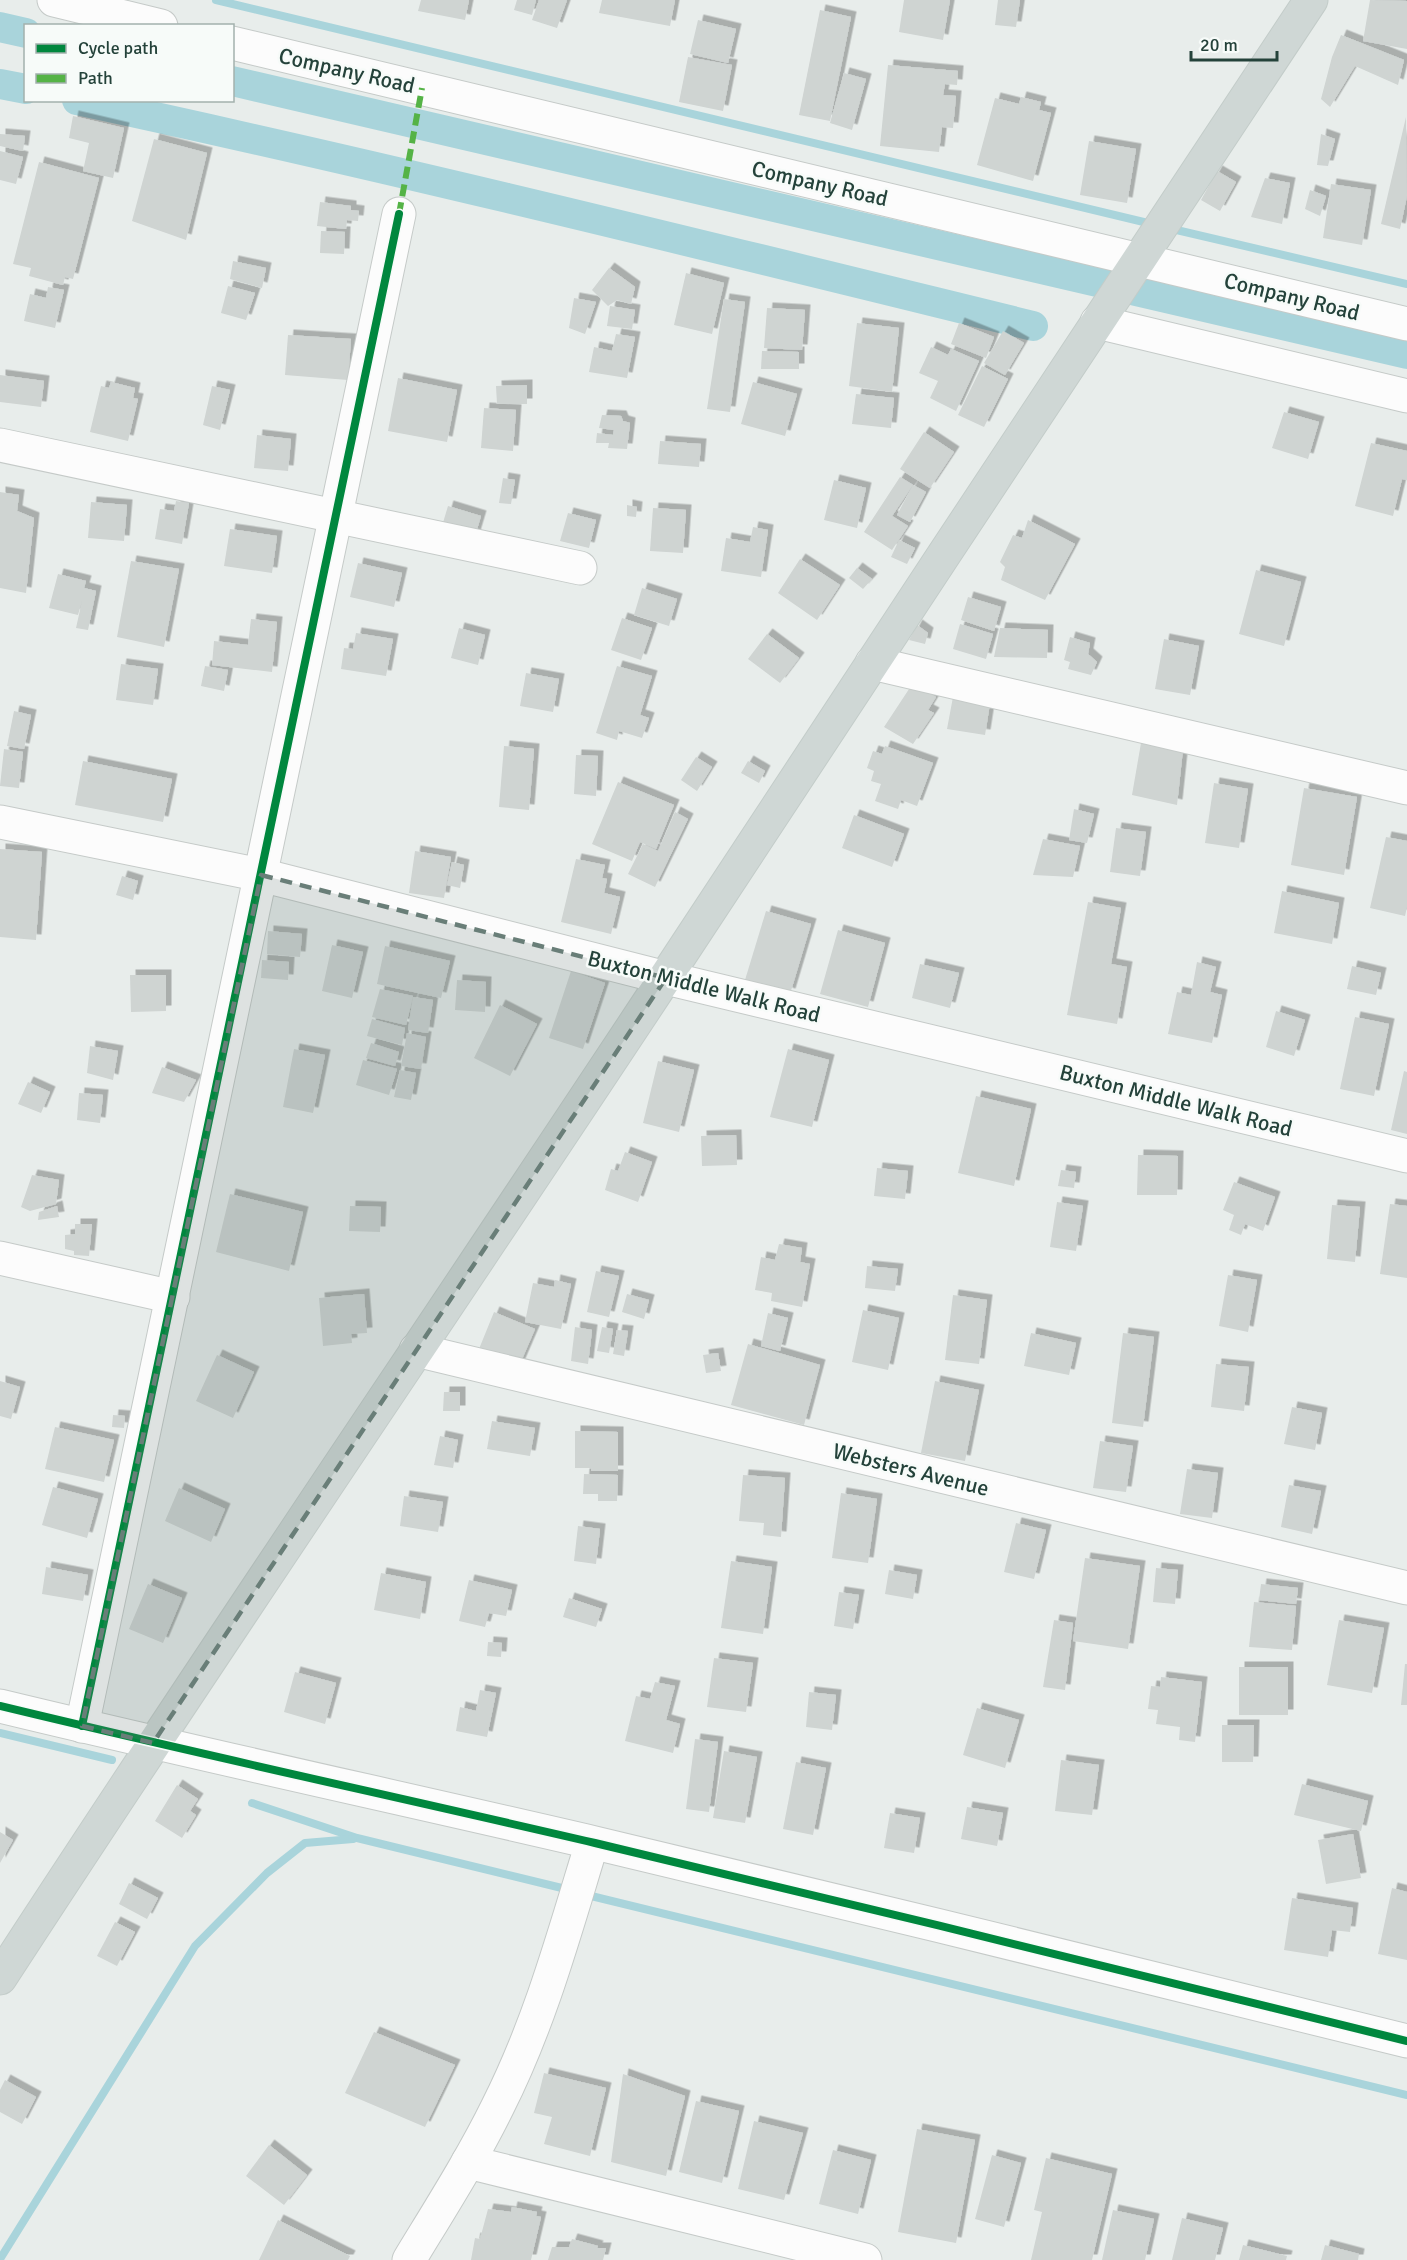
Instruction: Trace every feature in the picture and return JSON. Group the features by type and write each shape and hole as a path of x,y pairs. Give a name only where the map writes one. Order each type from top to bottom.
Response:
{"main road":[{"path":"0,1978 153,1743 666,978 1138,259 1311,0"}],"street":[{"path":"54,0 153,24"},
{"name":"Company Road","path":"234,43 1407,324"},
{"path":"82,1726 399,214"},
{"path":"1097,322 1407,396"},
{"path":"0,445 580,568"},
{"path":"872,663 1407,788"},
{"name":"Buxton Middle Walk Road","path":"0,822 261,875 666,978 1407,1156"},
{"path":"0,1257 173,1297"},
{"name":"Websters Avenue","path":"416,1350 1407,1588"},
{"path":"0,1706 590,1851 1001,1940 1407,2041"},
{"path":"409,2260 468,2162 499,2104 527,2040 560,1948 590,1851"},
{"path":"468,2162 865,2260"}],"highlighted area":[{"path":"261,875 666,978 153,1743 82,1726"}],"building":[{"path":"421,0 469,0 465,20 418,11"},
{"path":"517,0 536,0 532,15 514,10"},
{"path":"539,0 567,0 557,28 532,20"},
{"path":"602,0 675,0 670,26 599,13"},
{"path":"904,0 950,0 943,40 899,32"},
{"path":"998,0 1020,0 1016,27 995,25"},
{"path":"1370,0 1407,1 1407,49 1363,41"},
{"path":"820,10 851,17 830,121 799,115"},
{"path":"698,20 736,29 728,63 690,54"},
{"path":"1341,35 1404,60 1398,85 1355,66 1330,107 1321,99 1332,57"},
{"path":"688,57 732,65 723,111 679,102"},
{"path":"888,65 958,71 957,85 945,84 943,95 956,96 953,128 942,127 939,152 880,146"},
{"path":"844,73 866,79 852,130 830,123"},
{"path":"1021,97 1041,102 1039,110 1051,113 1033,181 977,165 995,98 1019,104"},
{"path":"73,116 124,128 113,178 83,171 89,143 69,138"},
{"path":"1406,117 1407,196 1400,229 1381,224"},
{"path":"0,134 25,136 23,151 0,146"},
{"path":"1321,134 1335,139 1328,166 1317,165"},
{"path":"154,139 207,153 186,240 132,221"},
{"path":"1089,141 1136,149 1127,203 1080,195"},
{"path":"0,151 23,157 16,184 0,180"},
{"path":"39,162 99,178 73,279 65,277 63,285 29,276 31,268 13,264"},
{"path":"1217,171 1236,182 1220,211 1201,200"},
{"path":"1265,178 1290,183 1282,224 1251,217"},
{"path":"1331,184 1371,190 1362,245 1323,238"},
{"path":"1310,190 1326,196 1320,216 1305,209"},
{"path":"320,202 351,206 351,210 359,211 358,221 347,220 346,229 317,226"},
{"path":"321,231 345,232 344,254 320,253"},
{"path":"233,261 266,268 262,288 230,279"},
{"path":"609,268 635,287 631,304 617,300 608,306 592,290"},
{"path":"686,273 724,283 712,334 674,325"},
{"path":"228,286 255,293 246,320 221,313"},
{"path":"48,287 64,290 55,328 24,321 30,294 46,298"},
{"path":"574,298 596,302 585,334 569,328"},
{"path":"724,299 745,302 730,412 707,409"},
{"path":"610,306 635,310 632,329 607,326"},
{"path":"767,308 805,310 802,350 764,348"},
{"path":"857,323 899,328 892,392 849,386"},
{"path":"959,323 994,337 986,358 951,344"},
{"path":"1003,331 1024,343 1005,375 984,363"},
{"path":"616,334 635,337 627,378 589,372 594,347 612,351"},
{"path":"288,335 351,339 348,380 285,375"},
{"path":"931,347 948,355 951,349 979,361 956,411 930,398 938,381 919,373"},
{"path":"762,351 799,352 799,369 761,369"},
{"path":"982,366 1008,379 984,427 958,415"},
{"path":"0,375 44,381 41,407 0,402"},
{"path":"398,378 457,390 447,442 388,431"},
{"path":"111,382 135,388 133,398 138,399 128,441 90,432 101,386 109,388"},
{"path":"753,382 797,394 785,436 741,424"},
{"path":"527,385 527,404 497,404 496,386"},
{"path":"212,386 230,390 220,430 203,425"},
{"path":"856,394 894,398 891,428 852,424"},
{"path":"484,408 516,410 513,451 481,448"},
{"path":"1284,412 1319,422 1308,459 1272,448"},
{"path":"602,415 621,416 623,421 630,423 627,449 608,448 609,443 596,443 597,433 613,435 614,430 599,428"},
{"path":"924,432 954,452 930,488 900,469"},
{"path":"257,435 291,439 288,471 254,468"},
{"path":"660,441 701,444 699,467 658,464"},
{"path":"1371,443 1407,451 1407,480 1402,479 1393,516 1355,506"},
{"path":"900,477 913,485 892,516 908,526 892,550 864,532"},
{"path":"503,478 515,480 511,504 499,503"},
{"path":"834,480 866,488 857,528 824,520"},
{"path":"913,485 926,492 910,522 897,515"},
{"path":"0,492 19,495 17,511 34,518 26,593 0,588"},
{"path":"176,501 189,503 182,544 155,539 160,509 174,511"},
{"path":"91,502 127,505 124,541 88,538"},
{"path":"627,505 637,507 636,517 627,516"},
{"path":"448,506 481,516 475,536 442,526"},
{"path":"653,508 686,510 683,553 650,551"},
{"path":"568,513 596,520 589,548 560,541"},
{"path":"1028,520 1075,544 1045,600 1001,580 1005,567 1000,562 1013,535 1022,538"},
{"path":"753,527 768,530 761,577 721,571 726,538 750,542"},
{"path":"230,529 277,536 272,573 224,566"},
{"path":"899,540 915,548 907,564 891,557"},
{"path":"800,559 840,585 817,620 778,593"},
{"path":"131,561 179,569 164,647 117,637"},
{"path":"358,563 402,573 394,607 350,597"},
{"path":"857,568 872,579 863,589 849,578"},
{"path":"1256,570 1301,582 1284,646 1239,634"},
{"path":"58,574 86,581 84,588 96,591 88,630 76,628 82,601 78,615 49,608"},
{"path":"642,588 677,599 669,626 634,615"},
{"path":"968,597 1001,607 994,631 961,620"},
{"path":"622,618 652,628 641,660 611,650"},
{"path":"251,619 277,622 272,672 212,665 214,641 248,645"},
{"path":"960,624 993,634 986,659 953,649"},
{"path":"917,625 928,633 925,644 909,640"},
{"path":"459,628 485,635 478,665 451,658"},
{"path":"1000,628 1048,630 1047,658 994,657"},
{"path":"356,633 393,639 386,676 341,669 344,648 353,649"},
{"path":"767,634 799,658 780,683 748,659"},
{"path":"1070,637 1090,643 1088,654 1097,662 1091,675 1068,669 1070,662 1064,660"},
{"path":"1164,639 1199,646 1190,695 1155,689"},
{"path":"121,664 158,669 153,705 116,700"},
{"path":"205,666 228,670 224,691 201,686"},
{"path":"617,666 652,676 640,715 649,718 642,738 619,731 617,740 596,733"},
{"path":"526,673 559,679 553,712 520,706"},
{"path":"913,683 936,697 928,710 934,713 913,744 884,727"},
{"path":"953,697 990,703 985,735 947,729"},
{"path":"14,711 31,715 24,749 7,746"},
{"path":"1141,743 1183,749 1177,805 1132,795"},
{"path":"504,746 534,749 529,810 499,807"},
{"path":"885,746 933,763 917,806 901,800 898,809 875,801 881,784 871,781 874,771 867,768 873,751 882,754"},
{"path":"4,749 23,752 19,788 0,786"},
{"path":"576,755 598,756 596,796 574,794"},
{"path":"696,757 712,767 697,791 681,780"},
{"path":"83,761 172,779 163,822 75,805"},
{"path":"748,761 765,771 759,783 741,773"},
{"path":"618,782 674,805 656,849 640,842 632,861 592,844"},
{"path":"1214,783 1248,789 1239,848 1205,843"},
{"path":"1304,788 1357,797 1344,875 1291,865"},
{"path":"1074,809 1094,814 1087,843 1069,840"},
{"path":"675,812 688,819 655,887 628,874 643,844 658,851"},
{"path":"854,815 904,834 892,867 842,848"},
{"path":"1116,828 1146,832 1140,876 1110,872"},
{"path":"1386,837 1407,841 1405,916 1370,908"},
{"path":"1043,839 1080,846 1073,877 1033,875"},
{"path":"0,849 42,852 36,940 0,937"},
{"path":"415,851 451,857 444,898 409,893"},
{"path":"576,859 605,865 602,878 607,879 604,893 620,897 611,934 561,922"},
{"path":"452,862 464,865 460,888 447,885"},
{"path":"122,876 138,881 133,900 116,895"},
{"path":"1282,891 1339,903 1332,944 1274,933"},
{"path":"1088,902 1121,908 1111,964 1127,967 1117,1024 1067,1015"},
{"path":"766,911 811,924 790,994 745,980"},
{"path":"838,930 885,943 868,1007 820,994"},
{"path":"268,931 302,934 300,957 267,954"},
{"path":"332,945 363,952 352,998 322,991"},
{"path":"385,946 450,961 441,998 377,984"},
{"path":"262,960 289,962 288,980 261,978"},
{"path":"1197,962 1216,967 1210,992 1222,995 1212,1043 1168,1034 1177,992 1191,995"},
{"path":"920,964 959,973 950,1008 912,998"},
{"path":"1352,966 1381,973 1376,995 1347,989"},
{"path":"571,971 605,983 583,1049 549,1038"},
{"path":"130,975 166,975 166,1011 131,1012"},
{"path":"457,980 486,982 485,1012 455,1010"},
{"path":"380,989 413,996 406,1025 372,1017"},
{"path":"413,997 433,1000 428,1033 408,1030"},
{"path":"500,1005 537,1024 510,1076 474,1058"},
{"path":"1276,1011 1305,1020 1294,1056 1266,1047"},
{"path":"1355,1017 1389,1024 1374,1096 1340,1089"},
{"path":"372,1019 405,1028 402,1045 367,1036"},
{"path":"407,1033 426,1037 421,1069 401,1066"},
{"path":"371,1043 399,1052 395,1066 366,1058"},
{"path":"90,1046 118,1051 113,1080 87,1073"},
{"path":"294,1049 325,1055 313,1113 283,1107"},
{"path":"788,1049 829,1060 812,1127 770,1117"},
{"path":"363,1060 397,1069 389,1095 356,1085"},
{"path":"658,1061 694,1070 679,1132 643,1123"},
{"path":"162,1067 196,1080 184,1102 152,1093"},
{"path":"400,1070 416,1073 411,1100 394,1097"},
{"path":"1404,1071 1407,1072 1407,1134 1391,1130"},
{"path":"28,1082 50,1092 41,1113 18,1104"},
{"path":"79,1093 103,1095 100,1123 77,1120"},
{"path":"976,1096 1031,1109 1014,1186 958,1173"},
{"path":"736,1135 737,1165 702,1166 701,1136"},
{"path":"625,1152 652,1162 638,1202 605,1190 611,1169 618,1171"},
{"path":"1138,1155 1178,1156 1177,1195 1137,1195"},
{"path":"877,1168 908,1171 905,1199 874,1196"},
{"path":"1061,1170 1076,1172 1074,1188 1058,1186"},
{"path":"32,1175 59,1180 56,1204 30,1211 21,1207"},
{"path":"1234,1182 1275,1197 1263,1231 1245,1224 1241,1235 1229,1230 1234,1215 1223,1210"},
{"path":"230,1194 303,1212 289,1271 216,1252"},
{"path":"1057,1202 1083,1206 1076,1251 1050,1247"},
{"path":"1390,1204 1407,1206 1407,1278 1380,1274"},
{"path":"1332,1205 1360,1207 1355,1262 1327,1259"},
{"path":"57,1206 59,1217 38,1220 39,1212"},
{"path":"350,1206 381,1207 380,1232 349,1231"},
{"path":"75,1224 92,1224 89,1256 74,1255 74,1251 65,1249 65,1235 75,1234"},
{"path":"779,1244 802,1248 800,1262 810,1264 802,1307 771,1301 772,1293 755,1290 761,1257 775,1260"},
{"path":"867,1266 898,1269 895,1291 865,1288"},
{"path":"596,1271 619,1276 609,1317 587,1312"},
{"path":"1228,1275 1257,1280 1248,1332 1219,1326"},
{"path":"555,1280 571,1284 561,1329 525,1322 533,1283 554,1287"},
{"path":"364,1294 367,1333 351,1334 352,1343 323,1346 319,1298"},
{"path":"627,1294 649,1300 644,1319 622,1312"},
{"path":"953,1295 987,1300 979,1364 945,1360"},
{"path":"863,1310 899,1318 888,1370 852,1362"},
{"path":"494,1312 535,1329 519,1366 479,1349"},
{"path":"768,1313 788,1318 780,1351 761,1346"},
{"path":"575,1327 592,1330 588,1364 571,1361"},
{"path":"602,1327 613,1329 609,1353 597,1351"},
{"path":"617,1330 628,1331 624,1356 613,1354"},
{"path":"1031,1333 1076,1343 1069,1375 1024,1366"},
{"path":"1123,1333 1154,1337 1143,1427 1112,1423"},
{"path":"748,1344 820,1365 804,1425 731,1405"},
{"path":"718,1353 721,1371 706,1373 703,1355"},
{"path":"217,1355 254,1372 233,1418 196,1401"},
{"path":"1216,1364 1249,1367 1244,1411 1211,1407"},
{"path":"0,1381 20,1387 11,1419 0,1416"},
{"path":"935,1381 979,1390 965,1461 921,1453"},
{"path":"444,1392 460,1392 460,1411 443,1411"},
{"path":"1292,1407 1322,1413 1315,1450 1284,1444"},
{"path":"113,1415 125,1416 124,1428 112,1427"},
{"path":"492,1421 535,1428 530,1456 487,1449"},
{"path":"55,1427 114,1440 104,1482 45,1469"},
{"path":"575,1431 618,1432 618,1471 591,1471 591,1468 575,1468"},
{"path":"440,1436 458,1440 453,1468 434,1465"},
{"path":"1100,1441 1133,1446 1126,1492 1093,1488"},
{"path":"1187,1469 1218,1473 1212,1518 1180,1514"},
{"path":"584,1474 618,1475 617,1501 598,1501 598,1494 583,1494"},
{"path":"743,1475 785,1478 781,1537 763,1535 764,1523 739,1521"},
{"path":"1289,1485 1321,1491 1312,1534 1281,1527"},
{"path":"53,1487 98,1499 87,1538 42,1525"},
{"path":"179,1488 225,1509 211,1542 165,1521"},
{"path":"841,1493 877,1499 868,1563 832,1558"},
{"path":"404,1496 443,1502 438,1532 400,1526"},
{"path":"1016,1523 1046,1530 1034,1579 1004,1572"},
{"path":"578,1526 600,1529 596,1564 574,1561"},
{"path":"1085,1558 1140,1566 1128,1649 1073,1641"},
{"path":"731,1561 772,1567 763,1634 721,1628"},
{"path":"46,1567 88,1575 83,1601 42,1594"},
{"path":"1156,1568 1178,1570 1175,1604 1153,1602"},
{"path":"889,1570 917,1575 913,1599 885,1594"},
{"path":"381,1573 426,1582 420,1619 374,1610"},
{"path":"469,1580 512,1590 506,1616 489,1613 485,1627 459,1621"},
{"path":"148,1584 182,1598 163,1643 129,1629"},
{"path":"1261,1584 1298,1588 1296,1604 1259,1600"},
{"path":"839,1592 859,1595 853,1629 834,1626"},
{"path":"569,1598 602,1609 596,1627 563,1617"},
{"path":"1254,1602 1296,1606 1292,1650 1249,1647"},
{"path":"1054,1620 1073,1623 1065,1690 1043,1687"},
{"path":"1339,1620 1384,1628 1372,1693 1327,1685"},
{"path":"488,1642 502,1643 501,1657 487,1656"},
{"path":"714,1658 753,1663 746,1712 707,1707"},
{"path":"1405,1664 1407,1664 1407,1705 1401,1705"},
{"path":"1239,1667 1288,1667 1288,1715 1239,1715"},
{"path":"295,1672 336,1683 325,1724 284,1712"},
{"path":"1161,1677 1202,1682 1195,1742 1179,1740 1180,1727 1156,1724 1158,1710 1148,1709 1151,1686 1160,1687"},
{"path":"655,1682 675,1686 666,1720 680,1724 673,1753 625,1741 636,1696 650,1699"},
{"path":"480,1690 496,1693 487,1737 456,1731 460,1707 476,1711"},
{"path":"809,1692 836,1695 832,1730 806,1727"},
{"path":"977,1708 1019,1720 1005,1768 963,1755"},
{"path":"1222,1725 1254,1725 1253,1762 1222,1762"},
{"path":"695,1739 718,1742 709,1812 686,1809"},
{"path":"724,1751 757,1757 745,1823 713,1818"},
{"path":"1061,1760 1099,1765 1092,1815 1055,1811"},
{"path":"796,1762 826,1768 813,1835 783,1829"},
{"path":"1302,1784 1368,1801 1361,1831 1294,1815"},
{"path":"177,1785 198,1799 190,1811 196,1815 182,1838 155,1821"},
{"path":"967,1807 1003,1813 997,1846 961,1839"},
{"path":"890,1813 920,1818 914,1853 884,1848"},
{"path":"0,1832 13,1840 0,1863"},
{"path":"1353,1834 1361,1878 1326,1884 1318,1840"},
{"path":"129,1883 158,1898 147,1919 119,1904"},
{"path":"1392,1888 1407,1892 1407,1960 1378,1954"},
{"path":"1292,1898 1353,1908 1350,1932 1332,1930 1328,1957 1284,1950"},
{"path":"115,1922 135,1932 117,1966 97,1956"},
{"path":"374,2032 455,2065 425,2127 345,2093"},
{"path":"544,2073 606,2088 590,2156 544,2144 552,2117 534,2113"},
{"path":"623,2074 685,2096 666,2176 611,2162"},
{"path":"5,2080 36,2097 22,2124 0,2112 0,2090"},
{"path":"696,2101 739,2111 722,2183 679,2172"},
{"path":"754,2121 803,2133 784,2200 738,2189"},
{"path":"917,2129 975,2140 956,2243 898,2232"},
{"path":"269,2145 307,2175 284,2205 246,2176"},
{"path":"833,2150 871,2160 858,2214 819,2204"},
{"path":"992,2155 1021,2163 1004,2227 975,2219"},
{"path":"1046,2158 1112,2174 1092,2260 1031,2260 1042,2212 1034,2210"},
{"path":"512,2207 537,2212 536,2216 541,2217 531,2260 471,2260 475,2238 480,2239 488,2209 511,2212"},
{"path":"1113,2210 1154,2219 1145,2260 1102,2260"},
{"path":"1182,2218 1223,2228 1215,2260 1172,2260"},
{"path":"278,2220 350,2256 348,2260 259,2260"},
{"path":"572,2239 598,2246 597,2248 606,2248 603,2260 548,2260 552,2247 569,2247"},
{"path":"1243,2245 1287,2256 1286,2260 1239,2260"},
{"path":"1325,2245 1359,2254 1358,2260 1321,2260"}],"waterway":[{"path":"216,0 1152,224"},
{"path":"0,27 24,33"},
{"path":"234,81 1407,354"},
{"path":"0,84 24,89"},
{"path":"86,102 437,181 1033,326"},
{"path":"1168,228 1407,284"},
{"path":"0,1733 112,1760"},
{"path":"252,1803 357,1838 570,1890"},
{"path":"0,2259 195,1946 267,1873 305,1843 353,1839"},
{"path":"583,1894 1407,2095"}],"marked path":[{"path":"399,214 422,88"}],"cycle path":[{"path":"82,1726 399,214"},
{"path":"0,1706 697,1867 1407,2041"}]}
